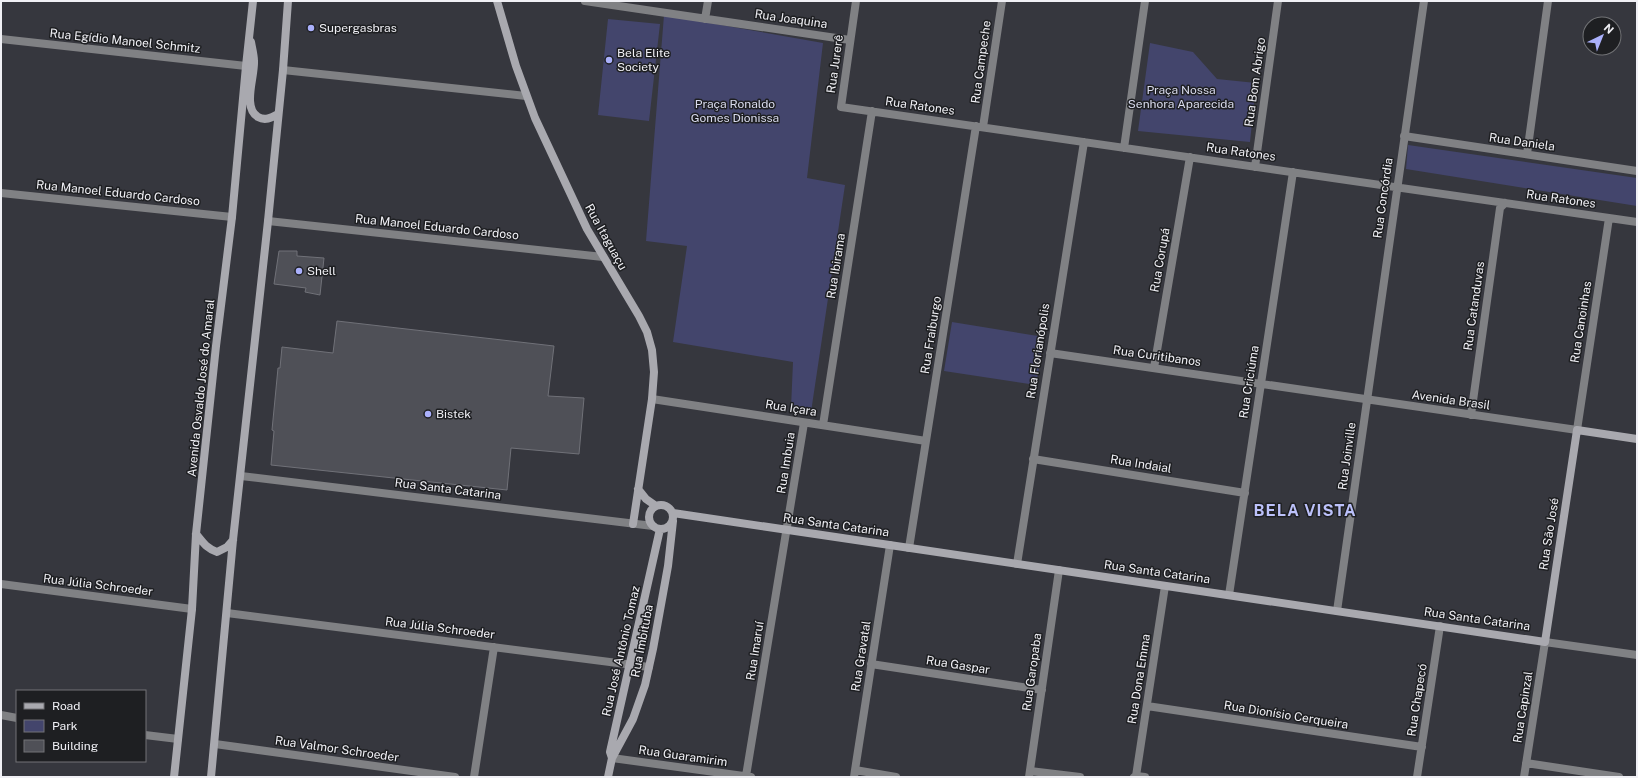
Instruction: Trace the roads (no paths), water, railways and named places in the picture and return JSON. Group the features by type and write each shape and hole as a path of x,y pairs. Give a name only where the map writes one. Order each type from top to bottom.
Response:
{"main road":[{"name":"Avenida Osvaldo José do Amaral","path":"174,777 192,609 196,534 216,346 232,217 253,1"},
{"path":"211,777 233,540 283,70 288,1"},
{"name":"Rua Itaguaçu","path":"497,1 526,96 571,198 603,257 647,332 653,361 652,399 633,524"},
{"path":"250,32 254,62 249,105 254,114 262,119 271,118 278,114"},
{"name":"Avenida Brasil","path":"1577,430 1637,439"},
{"name":"Rua São José","path":"1545,642 1577,430"},
{"path":"638,489 646,499 656,506 666,506 673,517 668,528 657,528 650,523 650,512 656,506"},
{"name":"Rua Santa Catarina","path":"673,517 787,530 1545,642"},
{"name":"Rua Imbituba","path":"612,758 641,701 650,667 668,566 673,517"},
{"name":"Rua José Antônio Tomaz","path":"608,777 612,758 610,752 630,664 657,528"},
{"path":"196,534 205,545 211,550 217,552 227,547 233,540"}],"street":[{"name":"Rua Joaquina","path":"585,1 850,40"},
{"path":"705,19 708,1"},
{"name":"Rua Jurerê","path":"841,106 856,1"},
{"name":"Rua Campeche","path":"980,127 1002,1"},
{"path":"1124,148 1145,1"},
{"name":"Rua Bom Abrigo","path":"1255,167 1278,1"},
{"name":"Rua Concórdia","path":"1367,399 1424,1"},
{"path":"1527,154 1548,1"},
{"name":"Rua Egídio Manoel Schmitz","path":"1,39 246,66"},
{"path":"283,70 526,96"},
{"name":"Rua Ratones","path":"841,106 1637,222"},
{"name":"Rua Ibirama","path":"823,426 872,111"},
{"name":"Rua Fraiburgo","path":"909,548 980,127"},
{"name":"Rua Daniela","path":"1404,136 1637,171"},
{"name":"Rua Florianópolis","path":"1017,564 1084,142"},
{"name":"Rua Corupá","path":"1154,368 1190,157"},
{"name":"Rua Criciúma","path":"1229,595 1293,172"},
{"name":"Rua Manoel Eduardo Cardoso","path":"1,193 232,217"},
{"name":"Rua Catanduvas","path":"1471,415 1500,208 1506,203"},
{"name":"Rua Canoinhas","path":"1577,430 1609,218"},
{"name":"Rua Manoel Eduardo Cardoso","path":"268,221 603,257"},
{"name":"Rua Curitibanos","path":"1050,353 1261,384"},
{"name":"Avenida Brasil","path":"1261,384 1577,430"},
{"name":"Rua Içara","path":"652,399 926,441"},
{"name":"Rua Joinville","path":"1337,611 1367,399"},
{"name":"Rua Imbuia","path":"787,530 804,423"},
{"name":"Rua Indaial","path":"1033,459 1244,493"},
{"name":"Rua Santa Catarina","path":"241,476 657,528"},
{"name":"Rua Imaruí","path":"749,777 787,530"},
{"name":"Rua Gravatal","path":"854,774 890,545"},
{"name":"Rua Garopaba","path":"1030,774 1059,570"},
{"name":"Rua Júlia Schroeder","path":"1,584 192,609"},
{"name":"Rua Dona Emma","path":"1135,776 1165,586"},
{"name":"Rua Júlia Schroeder","path":"227,613 650,667"},
{"name":"Rua Chapecó","path":"1417,777 1440,626"},
{"name":"Rua Santa Catarina","path":"1545,642 1637,655"},
{"name":"Rua Capinzal","path":"1524,777 1545,642"},
{"path":"474,777 494,647"},
{"name":"Rua Gaspar","path":"871,664 1042,690"},
{"name":"Rua Dionísio Cerqueira","path":"1147,706 1422,747"},
{"path":"1,715 16,718"},
{"path":"146,735 178,739"},
{"name":"Rua Valmor Schroeder","path":"215,744 455,777"},
{"name":"Rua Guaramirim","path":"612,758 749,777"},
{"path":"1526,763 1619,777"},
{"path":"854,774 896,777"},
{"path":"1030,774 1080,777"},
{"path":"1135,776 1145,777"}],"place":[{"name":"Supergasbras","path":"311,28"},
{"name":"Bela Elite Society","path":"609,60"},
{"name":"Shell","path":"299,271"},
{"name":"Bistek","path":"428,414"}],"district":[{"name":"BELA VISTA","path":"1305,510"}],"park label":[{"name":"Praça Nossa Senhora Aparecida","path":"1181,97"},
{"name":"Praça Ronaldo Gomes Dionissa","path":"735,111"}]}
